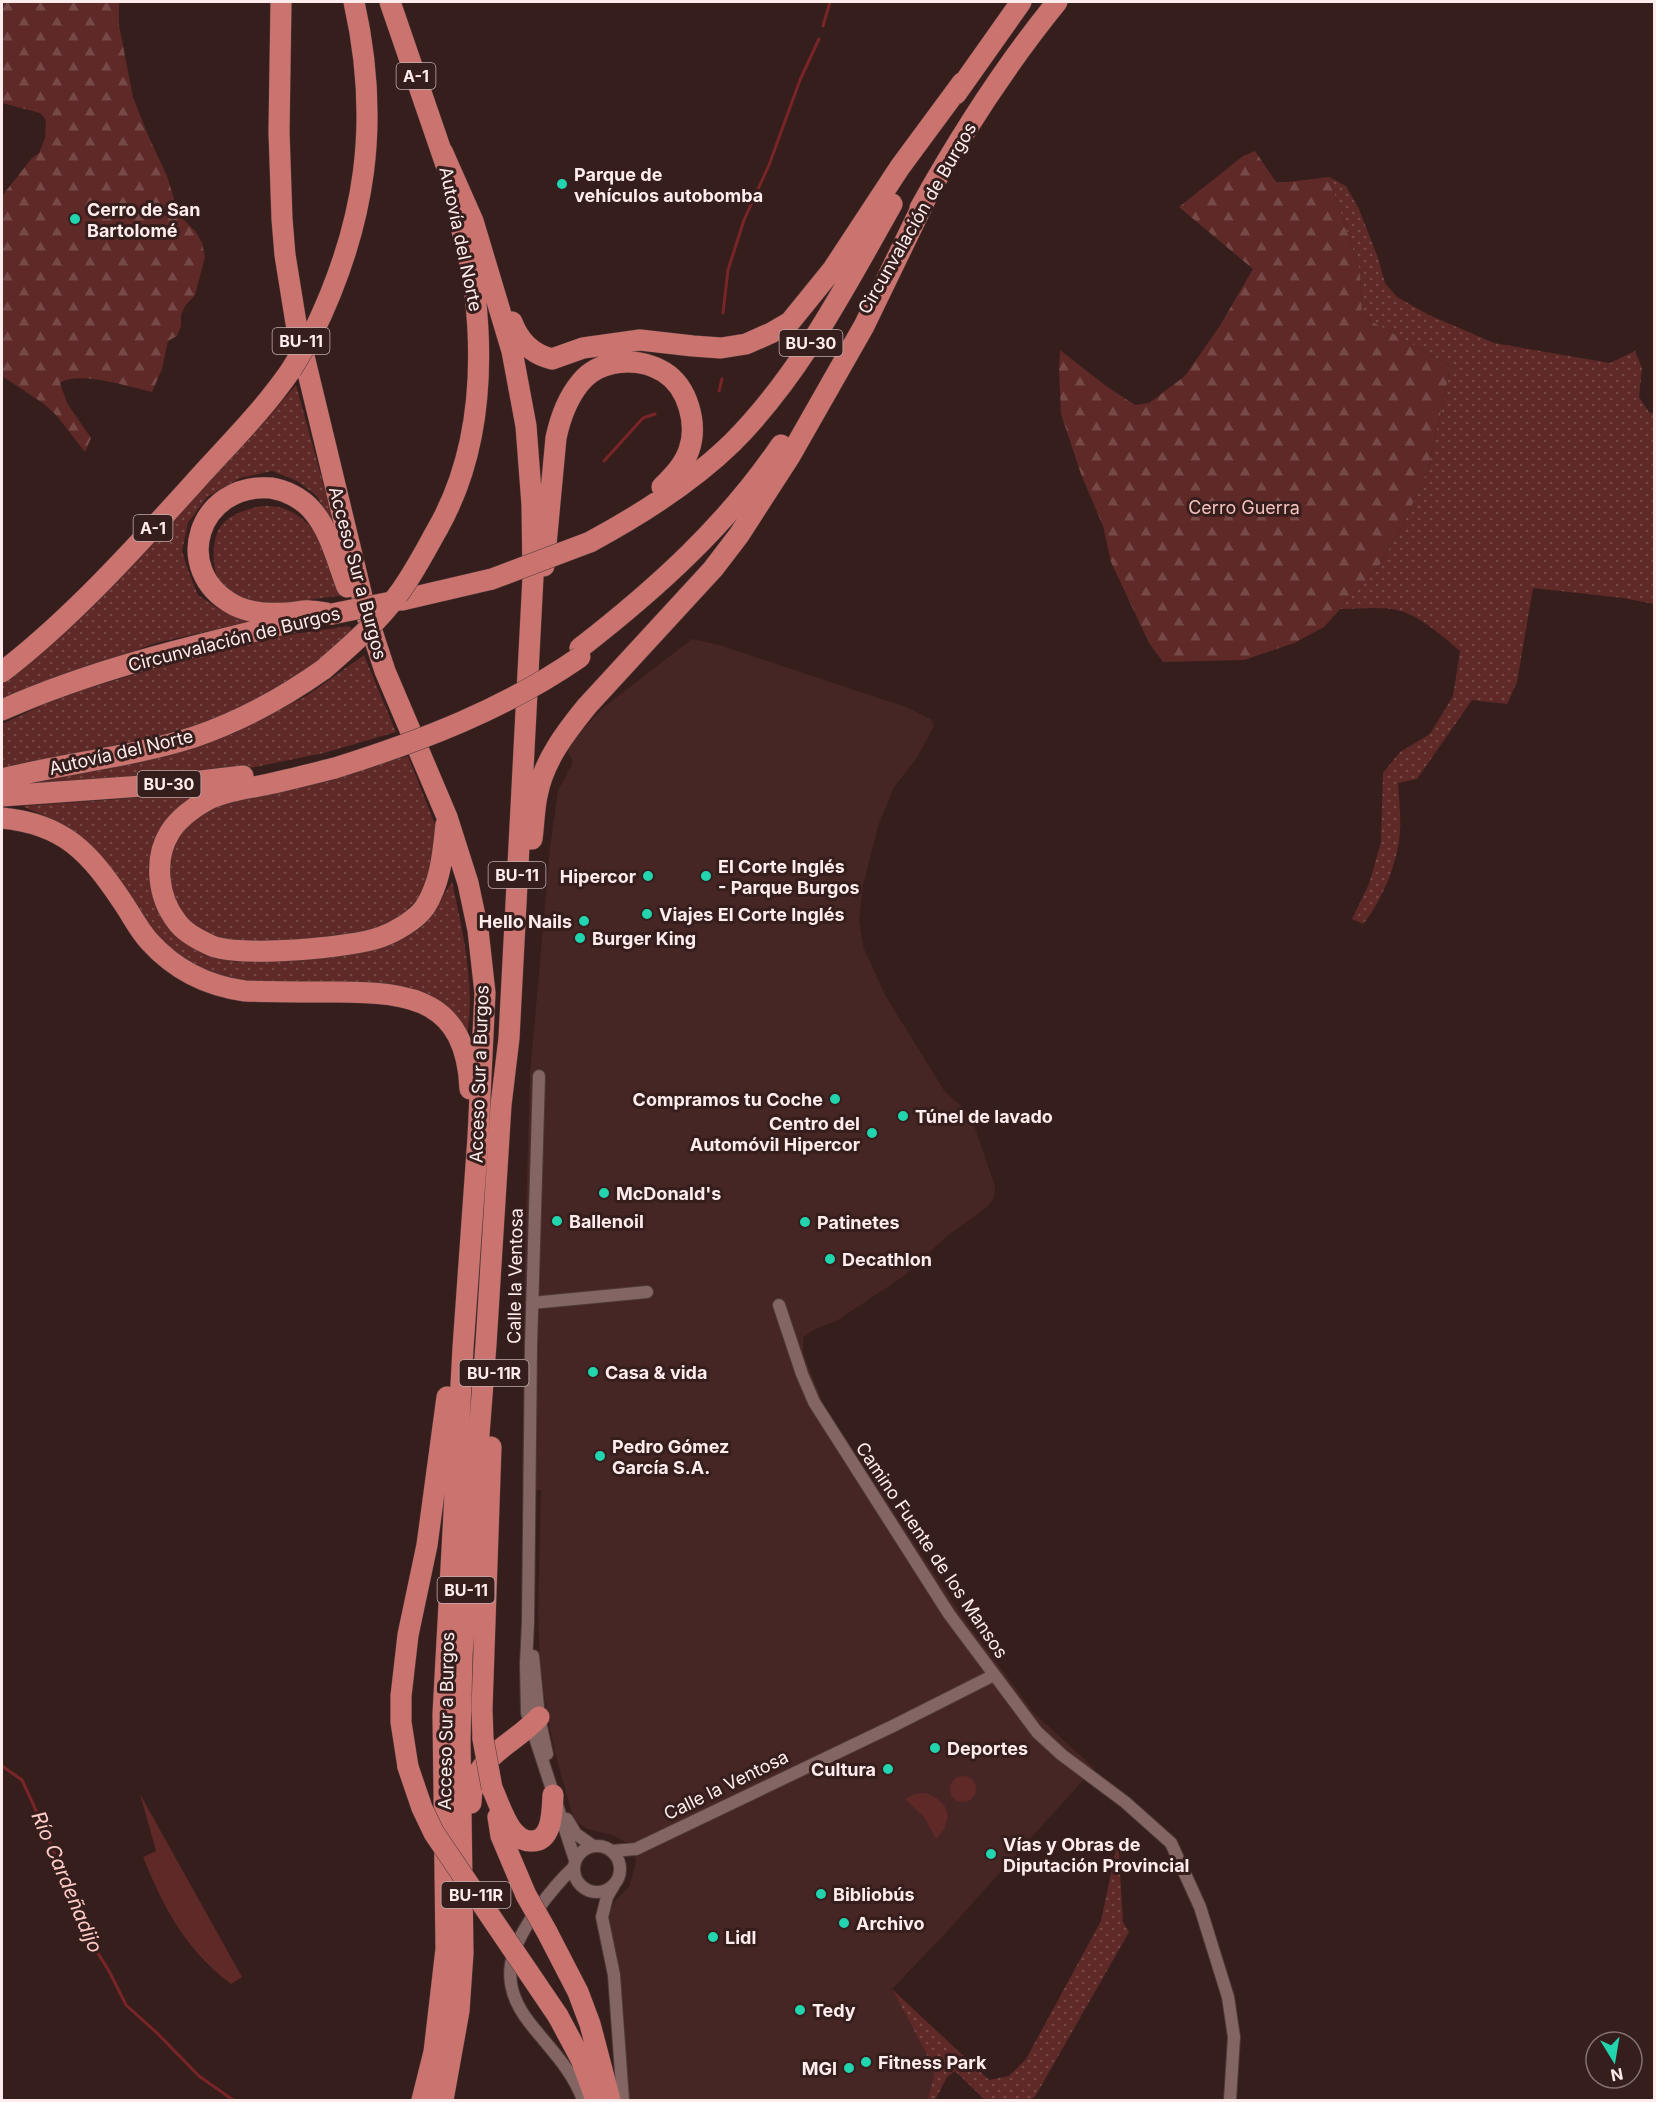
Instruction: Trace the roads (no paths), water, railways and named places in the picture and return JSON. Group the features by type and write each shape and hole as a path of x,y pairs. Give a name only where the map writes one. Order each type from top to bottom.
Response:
{"highway":[{"name":"Acceso Sur a Burgos","path":"281,2 280,180 290,291 359,588 385,671 447,817 468,884 478,930 485,993 479,1130 444,1676 447,2054 443,2100"},
{"name":"A-1","path":"2,672 48,633 131,551 253,421 291,370 312,335 325,308 352,234 364,172 367,134 366,76 354,2"},
{"name":"Autovía del Norte","path":"2,779 194,737 267,707 324,669 367,631 397,597 412,575 450,507 464,467 474,424 478,375 475,292 442,152 390,2"},
{"name":"Circunvalación de Burgos","path":"2,710 28,698 136,661 310,614 333,614 492,579 590,542 623,525 660,501 731,443 783,383 840,294 962,82 1021,2"},
{"name":"Circunvalación de Burgos","path":"2,796 227,779 334,764 462,714 580,652 674,570 728,514 757,479 788,435 843,346 927,196 1010,63 1057,2"},
{"path":"473,221 490,257 516,334 531,350 543,357 552,359 583,348 640,340 722,348 746,344 790,322 805,305 833,269 900,167 962,82"},
{"name":"Acceso Sur a Burgos","path":"422,2100 447,2054 459,2011 463,1953 460,1740 462,1655 486,1344 501,1105 509,1038 531,632 532,505 526,426 512,351 473,221 442,152"},
{"path":"509,1038 517,1002 536,800 548,764 570,726 713,569 739,535 790,456 864,326 927,196"},
{"path":"531,632 541,596 556,438 569,400 580,382 592,372 608,364 627,361 650,366 665,372 680,387 689,405 692,428 689,450 678,471 660,489 618,517 590,542"},
{"path":"310,614 252,611 234,605 220,595 207,581 200,566 197,551 200,532 216,506 225,498 245,489 260,487 280,489 309,507 320,520 372,653 385,671"},
{"path":"334,764 221,794 190,811 170,832 160,856 159,875 163,893 168,909 177,924 213,947 237,951 296,950 380,938 402,927 424,908 439,874 447,817"},
{"path":"2,818 18,820 51,830 66,837 82,850 110,884 149,941 168,959 192,975 227,988 245,991 385,992 408,997 432,1008 454,1029 462,1042 470,1096 479,1130"},
{"name":"BU-11R","path":"509,1038 508,1107 491,1445 483,1738 501,1836 526,1895 578,1992 590,2024 610,2100"},
{"name":"BU-11R","path":"468,1287 455,1339 428,1545 408,1635 401,1696 401,1722 408,1767 422,1808 434,1833 558,2016 581,2059 596,2100"},
{"path":"447,2054 469,1996 473,1929 471,1788 479,1770 491,1757 534,1721"},
{"path":"492,1788 512,1830 525,1841 533,1842 542,1838 547,1832 556,1806"}],"street":[{"name":"Calle la Ventosa","path":"539,1076 532,1303 527,1713 534,1721 574,1864"},
{"path":"532,1303 647,1292"},
{"name":"Camino Fuente de los Mansos","path":"778,1305 814,1402 949,1614 1037,1732 1062,1755 1125,1802 1171,1843 1200,1907 1228,1997 1234,2037 1230,2100"},
{"name":"Calle la Ventosa","path":"612,1851 636,1849 994,1675"},
{"name":"Calle la Ventosa","path":"556,1806 573,1831 593,1846"},
{"path":"583,2100 571,2073 519,2007 514,1994 510,1965 521,1933 574,1864 579,1853 593,1846 612,1851 620,1863 620,1875 607,1897 602,1917 615,1983 623,2100"},
{"name":"Calle la Ventosa","path":"620,1869 636,1849"},
{"path":"574,1864 578,1883 591,1892 607,1890 614,1885"}],"waterway":[{"path":"823,26 830,2"},
{"path":"723,313 728,270 744,220 769,165 800,80 819,39"},
{"path":"719,391 722,379"},
{"path":"604,461 643,418 655,414"},
{"name":"Río Cardeñadijo","path":"2,1766 22,1780 45,1830 86,1934 109,1971 126,2005 199,2076 233,2100"}],"place":[{"name":"Parque de vehículos autobomba","path":"562,184"},
{"name":"Cerro de San Bartolomé","path":"75,219"},
{"name":"Hipercor","path":"648,876"},
{"name":"El Corte Inglés - Parque Burgos","path":"706,876"},
{"name":"Viajes El Corte Inglés","path":"647,914"},
{"name":"Hello Nails","path":"584,921"},
{"name":"Burger King","path":"580,938"},
{"name":"Compramos tu Coche","path":"835,1099"},
{"name":"Túnel de lavado","path":"903,1116"},
{"name":"Centro del Automóvil Hipercor","path":"872,1133"},
{"name":"McDonald's","path":"604,1193"},
{"name":"Ballenoil","path":"557,1221"},
{"name":"Patinetes","path":"805,1222"},
{"name":"Decathlon","path":"830,1259"},
{"name":"Casa & vida","path":"593,1372"},
{"name":"Pedro Gómez García S.A.","path":"600,1456"},
{"name":"Deportes","path":"935,1748"},
{"name":"Cultura","path":"888,1769"},
{"name":"Vías y Obras de Diputación Provincial","path":"991,1854"},
{"name":"Bibliobús","path":"821,1894"},
{"name":"Archivo","path":"844,1923"},
{"name":"Lidl","path":"713,1937"},
{"name":"Tedy","path":"800,2010"},
{"name":"Fitness Park","path":"866,2062"},
{"name":"MGI","path":"849,2068"}],"park label":[{"name":"Cerro Guerra","path":"1244,507"}]}
